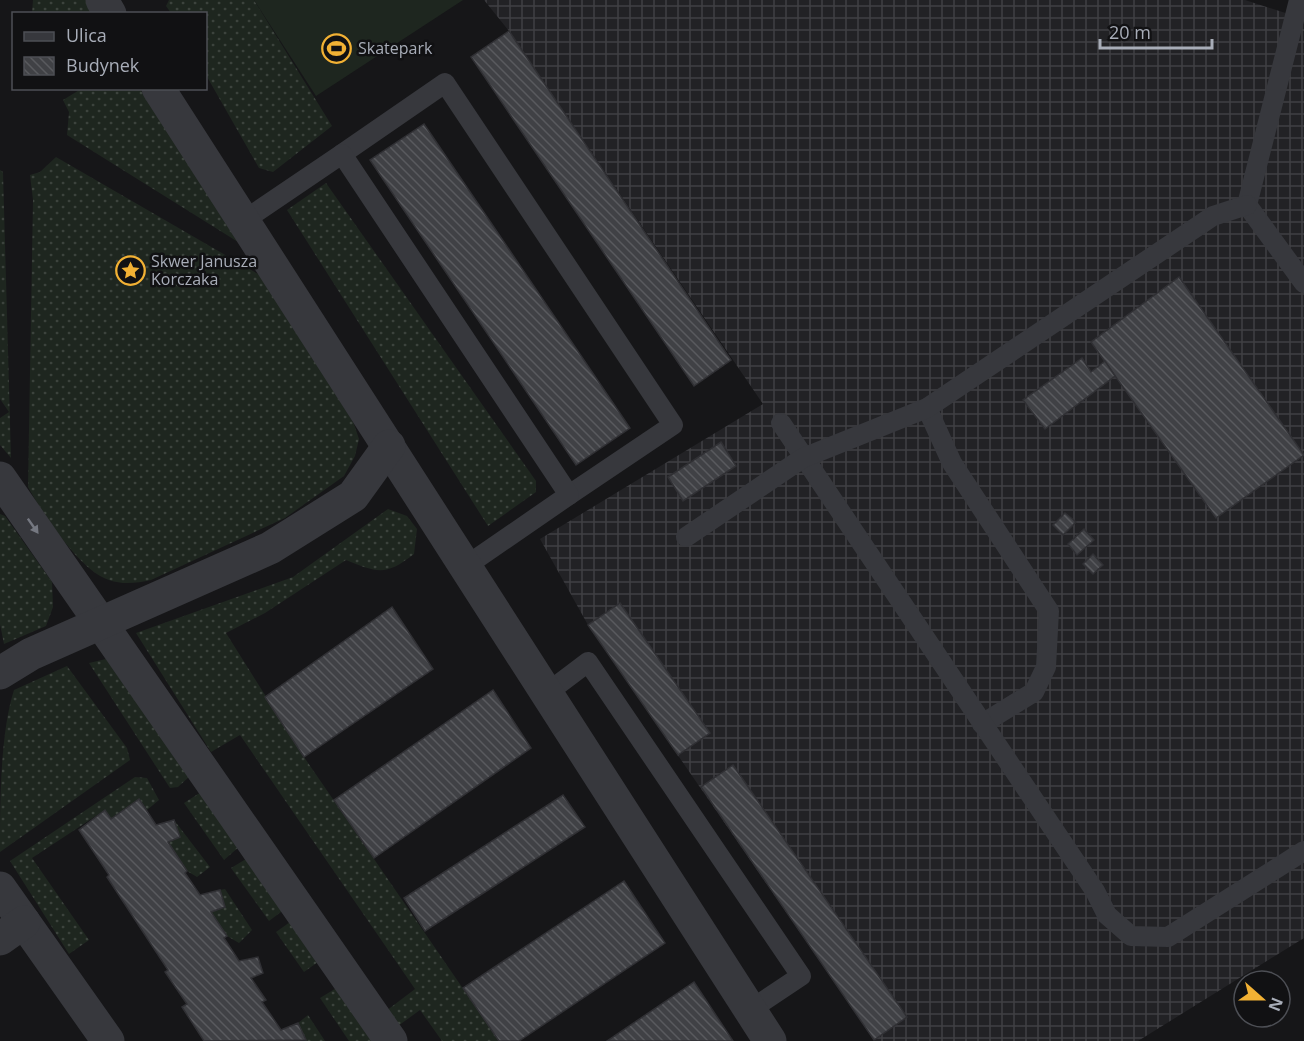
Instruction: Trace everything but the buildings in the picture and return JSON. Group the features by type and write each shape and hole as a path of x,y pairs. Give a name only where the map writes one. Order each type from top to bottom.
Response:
{"street":[{"path":"159,90 770,1041"},
{"path":"0,673 32,654 270,548 353,496 389,446"},
{"path":"0,478 391,1041"},
{"path":"0,888 12,931 108,1041"}],"lane":[{"path":"1247,205 1299,0"},
{"path":"243,221 446,83 674,424 466,566"},
{"path":"342,154 569,495"},
{"path":"1247,205 1304,284"},
{"path":"686,537 803,458 927,408 1213,216 1247,205"},
{"path":"927,408 952,463 1049,611 1046,667 1034,692 982,724"},
{"path":"781,423 1095,891 1107,915 1131,936 1168,936 1304,851"},
{"path":"547,693 588,662 801,976 750,1010"}],"shaded area":[{"path":"33,0 88,0 95,12 32,12"},
{"path":"169,0 254,0 332,126 273,172 259,168 207,77 207,12 170,12 166,6"},
{"name":"Skatepark","path":"254,0 463,0 316,96"},
{"path":"484,0 1245,0 1304,19 1304,938 1254,969 1232,969 1232,983 1138,1041 875,1041 588,625 540,539 763,404 509,31"},
{"path":"79,90 141,90 246,247 67,135 69,112 63,100"},
{"name":"Skwer Janusza Korczaka","path":"56,157 265,278 354,424 359,439 355,456 344,476 285,518 151,580 120,583 98,575 63,540 28,487 33,200 30,175 40,172"},
{"path":"0,170 3,172 11,458 0,445 0,418 9,412 0,399"},
{"path":"326,183 536,481 536,492 488,526 287,210"},
{"path":"388,509 407,516 417,529 414,554 396,566 382,570 366,568 346,560 265,613 226,633 304,757 499,1041 442,1041 420,1010 398,1026 386,1011 415,989 240,735 211,752 136,633 293,577"},
{"path":"0,514 5,516 52,582 53,607 46,626 4,644 0,624"},
{"path":"106,659 190,776 178,787 170,788 89,663"},
{"path":"67,666 127,748 130,760 0,852 3,748 14,690"},
{"path":"135,777 147,778 159,800 147,810 139,799 111,819 105,810 32,858 89,940 69,954 10,861"},
{"path":"201,792 240,846 224,860 184,803"},
{"path":"174,820 210,867 197,877 187,871 168,842 179,837"},
{"path":"246,859 285,909 269,921 231,868"},
{"path":"225,889 252,930 239,943 227,936 211,912 225,907 220,890"},
{"path":"290,922 318,962 304,972 276,932"},
{"path":"338,987 374,1041 349,1041 320,998"},
{"path":"308,1015 325,1041 303,1041 306,1040 298,1023"}],"place":[{"name":"Skatepark","path":"337,48"},
{"name":"Skwer Janusza Korczaka","path":"130,270"}]}
